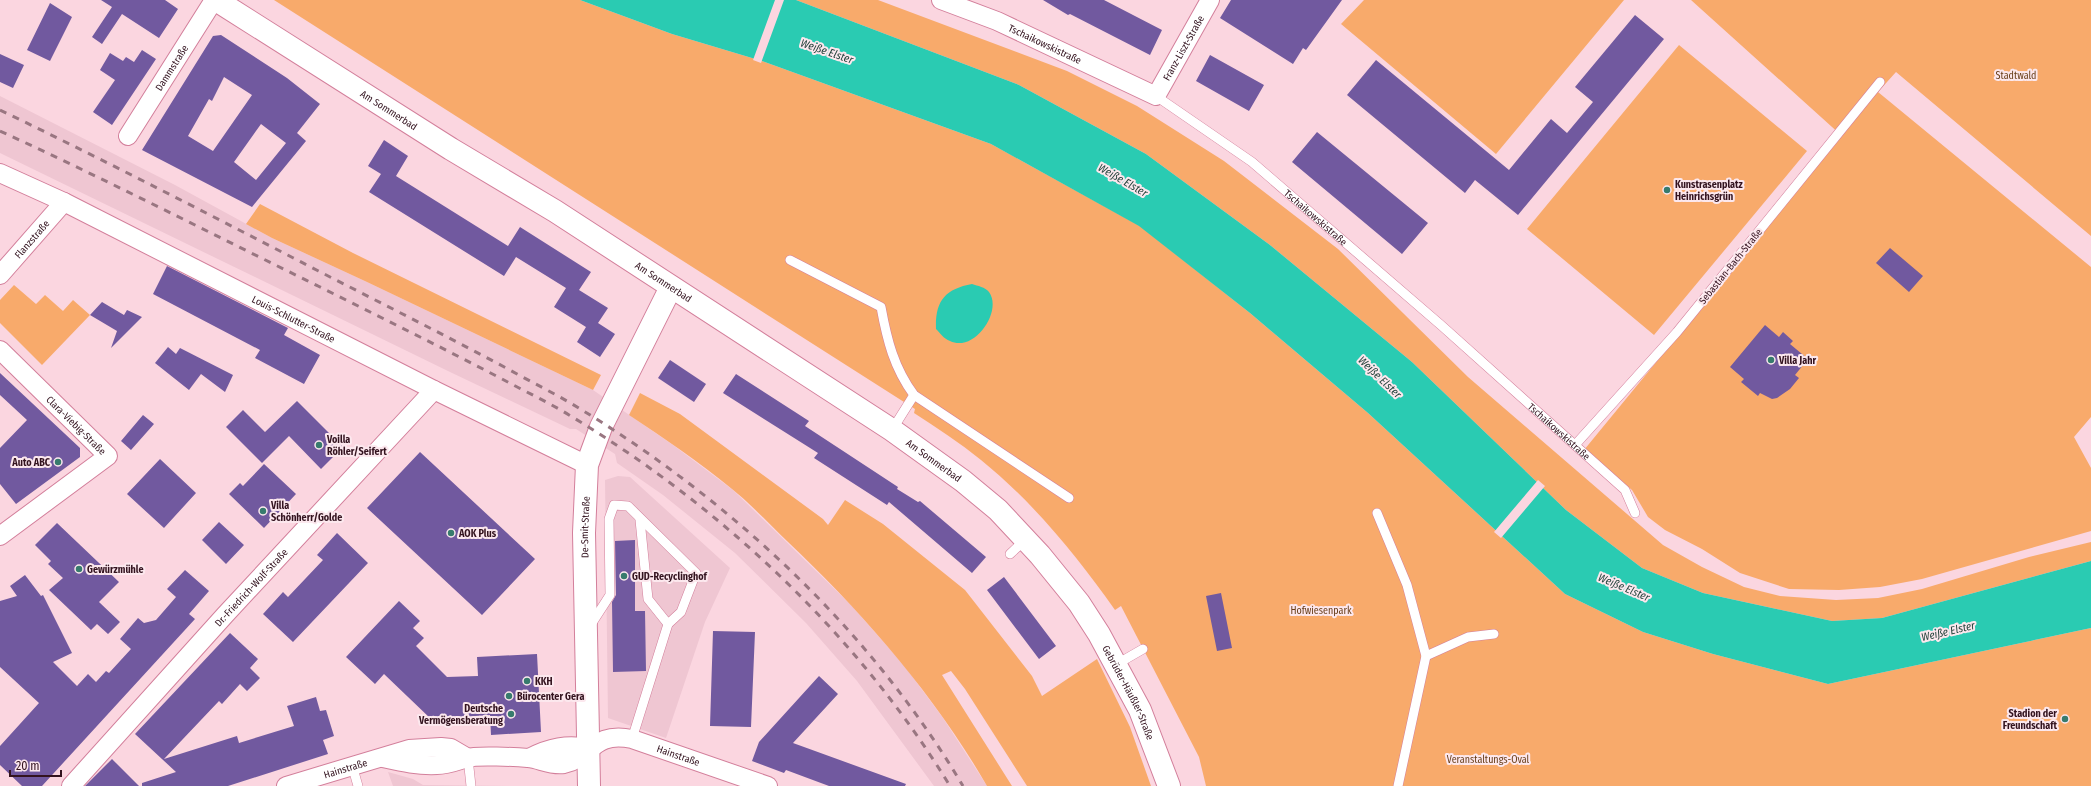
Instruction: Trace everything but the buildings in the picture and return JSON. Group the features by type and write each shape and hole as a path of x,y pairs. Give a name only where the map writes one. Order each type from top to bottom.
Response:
{"main road":[{"name":"Am Sommerbad","path":"215,0 451,149 555,211 892,430 963,481 998,510 1026,539 1079,604"},
{"name":"De-Smit-Straße","path":"589,786 584,533 587,465 601,427 671,287"},
{"name":"Gebrüder-Häußler-Straße","path":"1079,604 1117,664 1140,710 1169,786"}],"street":[{"name":"Dammstraße","path":"128,136 215,0"},
{"name":"Tschaikowskistraße","path":"941,0 997,21 1156,96"},
{"name":"Franz-Liszt-Straße","path":"1156,96 1210,0"},
{"name":"Louis-Schlutter-Straße","path":"0,173 64,202 434,390 587,465"},
{"name":"Flanzstraße","path":"0,275 64,202"},
{"name":"Clara-Viebig-Straße","path":"0,350 108,456 0,536"},
{"name":"Dr.-Friedrich-Wolf-Straße","path":"71,786 231,609 434,390"},
{"name":"Hainstraße","path":"589,748 609,738 619,736 632,739 768,786"},
{"path":"468,758 530,758 554,747 576,746 589,748"},
{"name":"Hainstraße","path":"286,786 409,749 441,747 451,748 468,758"}],"lane":[{"name":"Sebastian-Bach-Straße","path":"1575,445 1676,332 1880,82"},
{"name":"Tschaikowskistraße","path":"1156,96 1252,162 1442,326 1626,490 1635,513"},
{"path":"790,260 881,307 891,350 900,376 914,395 1069,498"},
{"path":"892,430 914,395"},
{"path":"586,632 610,595 609,519 614,505 628,506 640,520 696,573 681,612 668,624 632,739"},
{"path":"1377,513 1407,585 1426,656 1398,786"},
{"path":"640,520 648,599 668,624"},
{"path":"1010,554 1026,539"},
{"path":"1426,656 1468,637 1494,634"},
{"path":"1117,664 1143,649"},
{"path":"468,758 471,786"},
{"path":"352,766 358,786"}],"shaded area":[{"path":"0,96 175,185 272,238 593,390 673,445 733,490 851,605 903,664 943,718 987,786 934,786 857,681 806,623 735,553 663,495 617,463 615,454 576,429 570,429 450,372 0,153"},
{"path":"618,476 630,477 730,568 705,622 666,738 608,718 605,480"},
{"path":"388,772 413,779 423,785 511,786 393,786"}],"green space":[{"name":"Hofwiesenpark","path":"274,0 580,0 672,34 762,61 991,144 1140,226 1250,313 1368,413 1565,594 1643,632 1713,654 1828,684 2091,628 2091,786 1206,786 1199,757 1121,606 1115,610 1053,530 1000,476 957,442 914,413 915,409"},
{"path":"796,0 878,0 1067,71 1137,106 1224,161 1338,249 1468,377 1663,545 1702,567 1744,587 1780,596 1836,600 1878,598 1922,589 2029,557 2091,542 2091,561 1882,618 1832,621 1703,593 1642,568 1566,510 1412,362 1270,245 1146,154 1019,85"},
{"path":"1364,0 1624,0 1496,154 1341,24"},
{"name":"Stadtwald","path":"1691,0 2091,0 2091,236 1896,72 1878,92 2091,267 2091,417 2074,437 2091,468 2091,531 1922,579 1880,587 1839,590 1789,589 1740,573 1702,549 1665,530 1648,517 1632,490 1584,450 1842,136"},
{"name":"Kunstrasenplatz Heinrichsgrün","path":"1679,45 1807,151 1654,335 1527,229"},
{"path":"260,204 353,253 601,375 593,390 272,238 246,224"},
{"path":"14,285 36,304 45,295 63,311 73,300 90,315 42,365 0,323 0,300"},
{"path":"640,393 680,414 823,519 828,525 845,500 883,524 965,590 1032,676 1042,696 1097,659 1130,727 1151,786 1027,786 965,689 951,671 942,675 1012,786 987,786 944,719 920,687 896,656 843,597 739,495 720,479 668,441 629,415"}],"water":[{"name":"Weiße Elster","path":"580,0 796,0 1019,85 1146,154 1270,245 1412,362 1566,510 1642,568 1703,593 1832,621 1882,618 2091,561 2091,628 1828,684 1713,654 1643,632 1565,594 1368,413 1250,313 1139,226 991,144 762,61 672,34"},
{"path":"972,284 989,292 992,300 992,309 989,319 977,336 968,341 959,343 950,341 936,329 937,311 948,293 963,286"}],"pier":[{"path":"775,0 784,0 761,63 753,60"},
{"path":"1538,480 1545,486 1501,538 1494,532"}],"railway":[{"path":"0,110 167,193 486,357 555,394 639,447 746,529 795,575 842,624 886,675 926,729 963,786"},
{"path":"0,131 159,207 456,355 561,410 625,451 680,490 732,533 782,578 829,626 873,677 913,730 950,786"}],"place":[{"name":"Kunstrasenplatz Heinrichsgrün","path":"1667,190"},
{"name":"Villa Jahr","path":"1771,360"},
{"name":"Voilla Röhler/Seifert","path":"319,445"},
{"name":"Auto ABC","path":"58,462"},
{"name":"Villa Schönherr/Golde","path":"263,511"},
{"name":"AOK Plus","path":"451,533"},
{"name":"Gewürzmühle","path":"79,569"},
{"name":"GUD-Recyclinghof","path":"624,576"},
{"name":"KKH","path":"527,681"},
{"name":"Bürocenter Gera","path":"509,696"},
{"name":"Deutsche Vermögensberatung","path":"511,714"},
{"name":"Stadion der Freundschaft","path":"2065,719"}],"park label":[{"name":"Veranstaltungs-Oval","path":"1488,759"}]}
